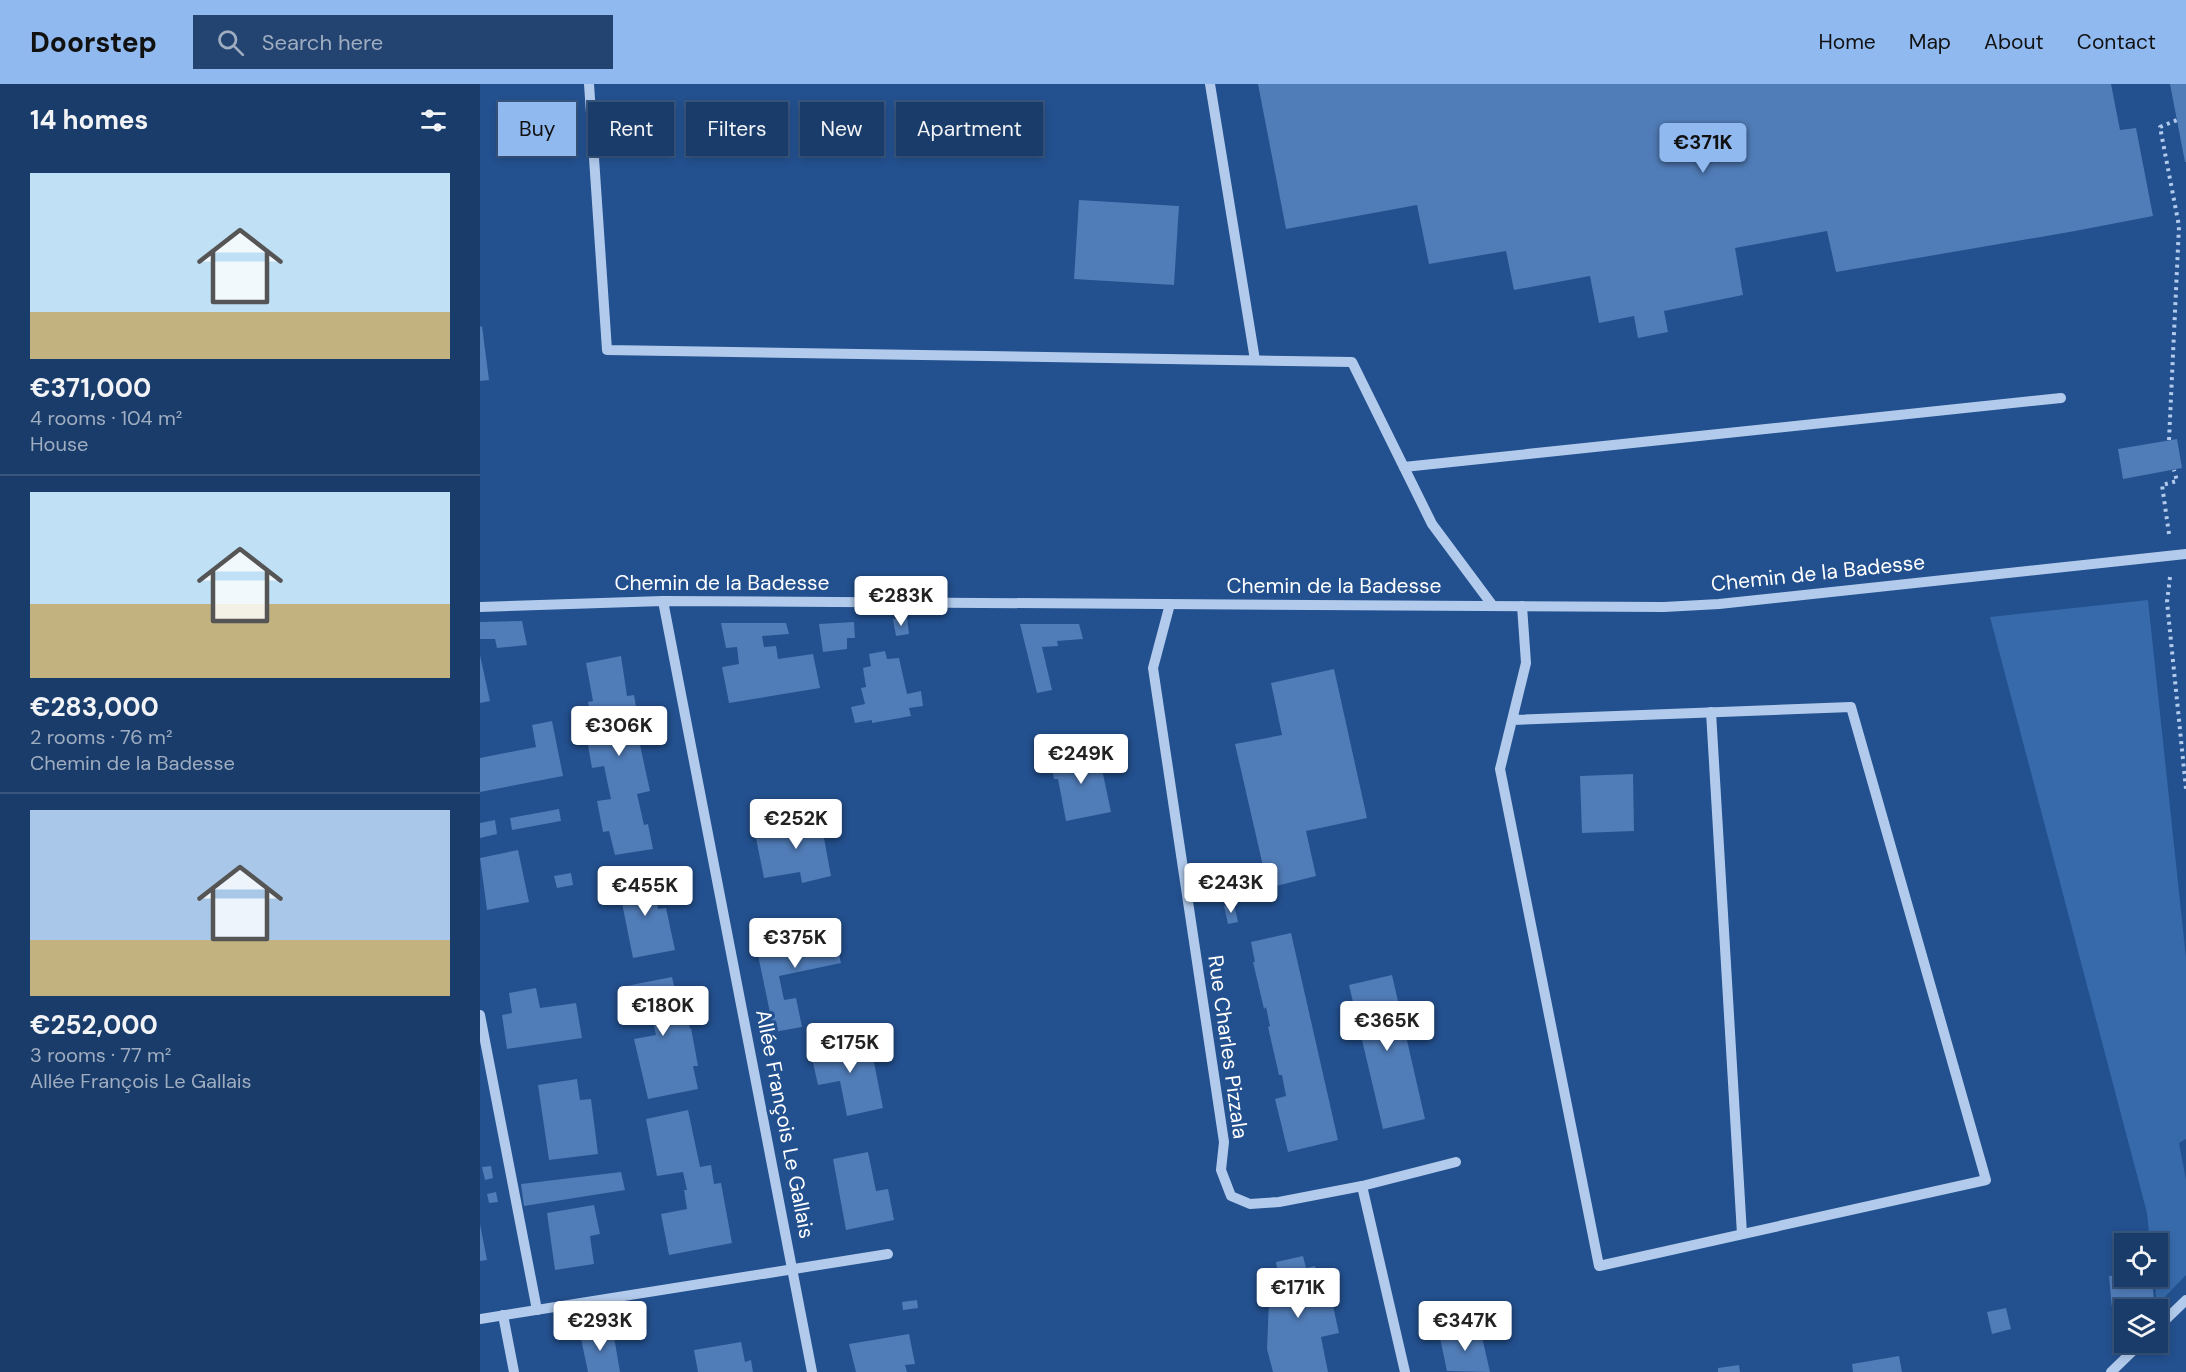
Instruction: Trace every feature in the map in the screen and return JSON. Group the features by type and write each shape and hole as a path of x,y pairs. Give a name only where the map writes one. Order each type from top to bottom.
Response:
{"street":[{"path":"589,84 607,350 1352,362 1432,524 1493,606"},
{"path":"1210,84 1255,360"},
{"path":"1404,467 2061,398"},
{"name":"Chemin de la Badesse","path":"480,607 663,601 1664,607 1719,604 2186,554"},
{"name":"Allée François Le Gallais","path":"663,601 812,1372"},
{"name":"Rue Charles Pizzala","path":"1170,604 1153,668 1224,1142 1221,1170 1231,1196 1250,1204 1279,1202 1362,1186 1456,1162"},
{"path":"1512,720 1851,707 1986,1180 1599,1266 1500,770 1512,720 1526,663 1522,606"},
{"path":"1711,712 1742,1234"},
{"path":"480,1015 537,1310"},
{"path":"1362,1186 1405,1372"},
{"path":"480,1319 888,1254"},
{"path":"2168,1317 2186,1300"},
{"path":"503,1315 514,1372"},
{"path":"2111,1372 2131,1353"}],"path":[{"path":"2169,440 2179,226 2160,127 2177,120"},
{"path":"2174,470 2177,481 2162,485 2172,556 2168,602 2186,789"}],"shaded area":[{"path":"2148,600 2186,958 2186,1139 2179,1143 2186,1180 2186,1275 2163,1299 2156,1299 2155,1287 2168,1287 2168,1233 2149,1233 2147,1213 1990,617"}],"building":[{"path":"1258,84 2111,84 2120,130 2136,128 2153,216 1836,272 1827,231 1735,248 1743,295 1664,311 1668,332 1638,338 1634,316 1599,323 1590,276 1514,290 1506,251 1429,264 1417,205 1286,229"},
{"path":"2170,84 2186,84 2186,162 2185,162"},
{"path":"1079,200 1179,206 1174,285 1074,279"},
{"path":"482,326 489,380 480,381 480,327"},
{"path":"2177,439 2182,468 2123,479 2118,449"},
{"path":"907,618 909,634 896,636 893,619"},
{"path":"522,621 527,645 497,648 495,639 480,639 480,622"},
{"path":"854,622 855,638 847,638 847,649 823,652 819,624"},
{"path":"721,623 786,623 789,634 762,636 764,647 776,646 778,659 813,654 820,688 729,703 722,667 739,664 737,647 726,648"},
{"path":"1020,624 1079,624 1083,639 1057,641 1058,646 1042,647 1052,690 1037,693"},
{"path":"885,651 887,659 899,658 907,694 921,691 923,706 909,708 911,716 872,723 872,720 855,723 851,707 865,704 861,688 866,687 863,668 871,666 869,654"},
{"path":"480,655 490,701 480,703"},
{"path":"621,656 627,696 634,695 640,730 637,731 650,791 637,794 644,825 648,824 653,849 615,855 609,831 603,832 597,801 611,799 604,766 592,768 587,740 612,736 608,719 592,721 588,702 593,701 586,663"},
{"path":"1334,669 1367,818 1306,831 1316,876 1268,888 1235,744 1282,735 1271,683"},
{"path":"552,721 563,776 480,792 480,758 536,747 532,725"},
{"path":"1098,750 1111,812 1066,821 1058,779 1054,779 1050,759"},
{"path":"1633,774 1634,831 1582,833 1580,776"},
{"path":"559,809 561,821 512,830 510,818"},
{"path":"819,811 831,876 802,883 800,872 764,878 756,838 796,830 793,815"},
{"path":"495,820 497,834 480,838 480,823"},
{"path":"518,850 529,902 487,910 480,858"},
{"path":"651,872 658,909 666,908 675,950 633,958 617,878"},
{"path":"571,873 573,885 557,888 554,876"},
{"path":"1234,904 1238,922 1228,924 1224,906"},
{"path":"832,924 841,963 779,976 784,1000 796,998 802,1027 774,1032 758,955 774,952 770,938"},
{"path":"1291,933 1338,1140 1288,1152 1275,1099 1286,1096 1268,1027 1270,1026 1266,1007 1264,1009 1253,962 1255,962 1251,942"},
{"path":"1392,975 1425,1119 1383,1129 1349,985"},
{"path":"672,977 675,990 682,988 698,1066 693,1066 698,1089 648,1099 634,1039 656,1035 652,1017 629,1022 621,987"},
{"path":"536,988 540,1008 576,1003 582,1038 507,1049 502,1015 512,1013 509,993"},
{"path":"869,1037 883,1108 847,1116 840,1081 818,1085 810,1049"},
{"path":"577,1079 580,1100 591,1099 598,1154 549,1160 538,1085"},
{"path":"688,1110 700,1167 711,1165 714,1184 721,1183 732,1243 669,1255 661,1214 687,1209 684,1190 687,1190 683,1172 657,1176 646,1119"},
{"path":"868,1152 876,1191 888,1189 894,1220 846,1230 833,1159"},
{"path":"491,1166 493,1178 485,1180 482,1167"},
{"path":"621,1172 625,1190 524,1206 521,1184"},
{"path":"496,1192 498,1202 489,1203 487,1194"},
{"path":"594,1205 600,1234 590,1236 594,1264 555,1270 547,1213"},
{"path":"480,1224 487,1260 480,1261"},
{"path":"1303,1256 1306,1268 1315,1266 1322,1299 1331,1297 1339,1333 1321,1337 1328,1372 1273,1372 1267,1349 1270,1276 1278,1274 1276,1262"},
{"path":"2109,1276 2114,1276 2114,1287 2153,1287 2154,1299 2114,1299 2113,1319"},
{"path":"917,1300 918,1308 903,1310 902,1302"},
{"path":"2006,1308 2011,1329 1992,1334 1987,1312"},
{"path":"1480,1328 1490,1372 1447,1371 1440,1338"},
{"path":"613,1331 620,1372 588,1372 580,1334"},
{"path":"909,1334 915,1364 905,1365 907,1372 856,1372 849,1344"},
{"path":"741,1342 745,1362 751,1360 753,1372 698,1372 694,1350"},
{"path":"1899,1356 1902,1372 1853,1372 1852,1364"},
{"path":"1739,1365 1740,1372 1718,1372 1718,1368"}]}
